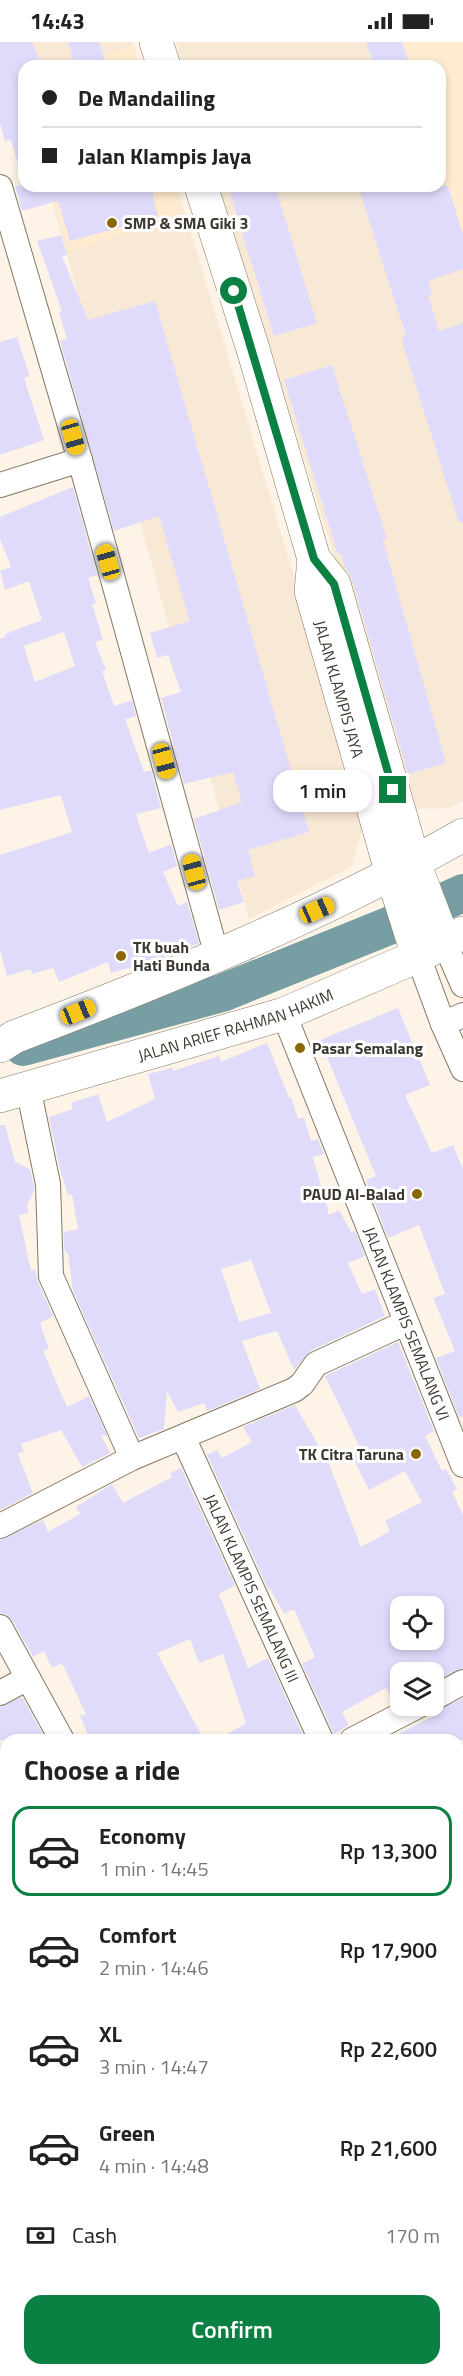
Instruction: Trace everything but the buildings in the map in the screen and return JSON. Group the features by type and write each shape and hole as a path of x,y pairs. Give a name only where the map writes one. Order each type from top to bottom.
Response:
{"street":[{"path":"156,42 162,60"},
{"path":"0,187 80,460 217,956"},
{"name":"JALAN KLAMPIS JAYA","path":"203,192 253,349 314,559 311,591 405,876 435,939"},
{"path":"0,485 80,460"},
{"path":"132,1458 51,1276 48,1184 14,1092 7,1042 405,876 463,836"},
{"path":"435,939 463,985"},
{"path":"435,939 463,1069"},
{"name":"JALAN ARIEF RAHMAN HAKIM","path":"14,1092 284,1014 435,939"},
{"name":"JALAN KLAMPIS SEMALANG VI","path":"284,1014 463,1465"},
{"path":"0,1526 132,1458 294,1390 302,1384 316,1364 405,1323"},
{"name":"JALAN KLAMPIS SEMALANG III","path":"183,1437 318,1734"},
{"path":"0,1627 59,1734"},
{"path":"0,1693 28,1678"},
{"path":"444,1692 463,1682"},
{"path":"364,1734 399,1716"}],"shaded area":[{"path":"9,42 132,42 137,60 20,60"},
{"path":"176,42 402,42 408,60 180,60"},
{"path":"402,42 463,42 463,235 446,180 446,60 408,60"},
{"path":"134,46 138,60 87,60"},
{"path":"446,180 463,235 463,801 449,808 413,809 221,192 446,192"},
{"path":"50,192 179,192 357,786 363,826 351,867 249,919"},
{"name":"SMP & SMA Giki 3","path":"52,192 177,192 184,216 69,251"}],"waterway":[{"path":"23,1047 222,993 396,923 463,893"}],"place":[{"name":"SMP & SMA Giki 3","path":"112,223"},
{"name":"TK buah Hati Bunda","path":"121,956"},
{"name":"Pasar Semalang","path":"300,1048"},
{"name":"PAUD Al-Balad","path":"417,1194"},
{"name":"TK Citra Taruna","path":"416,1454"}],"route":[{"path":"234,291 314,559 334,584 393,790"}]}
